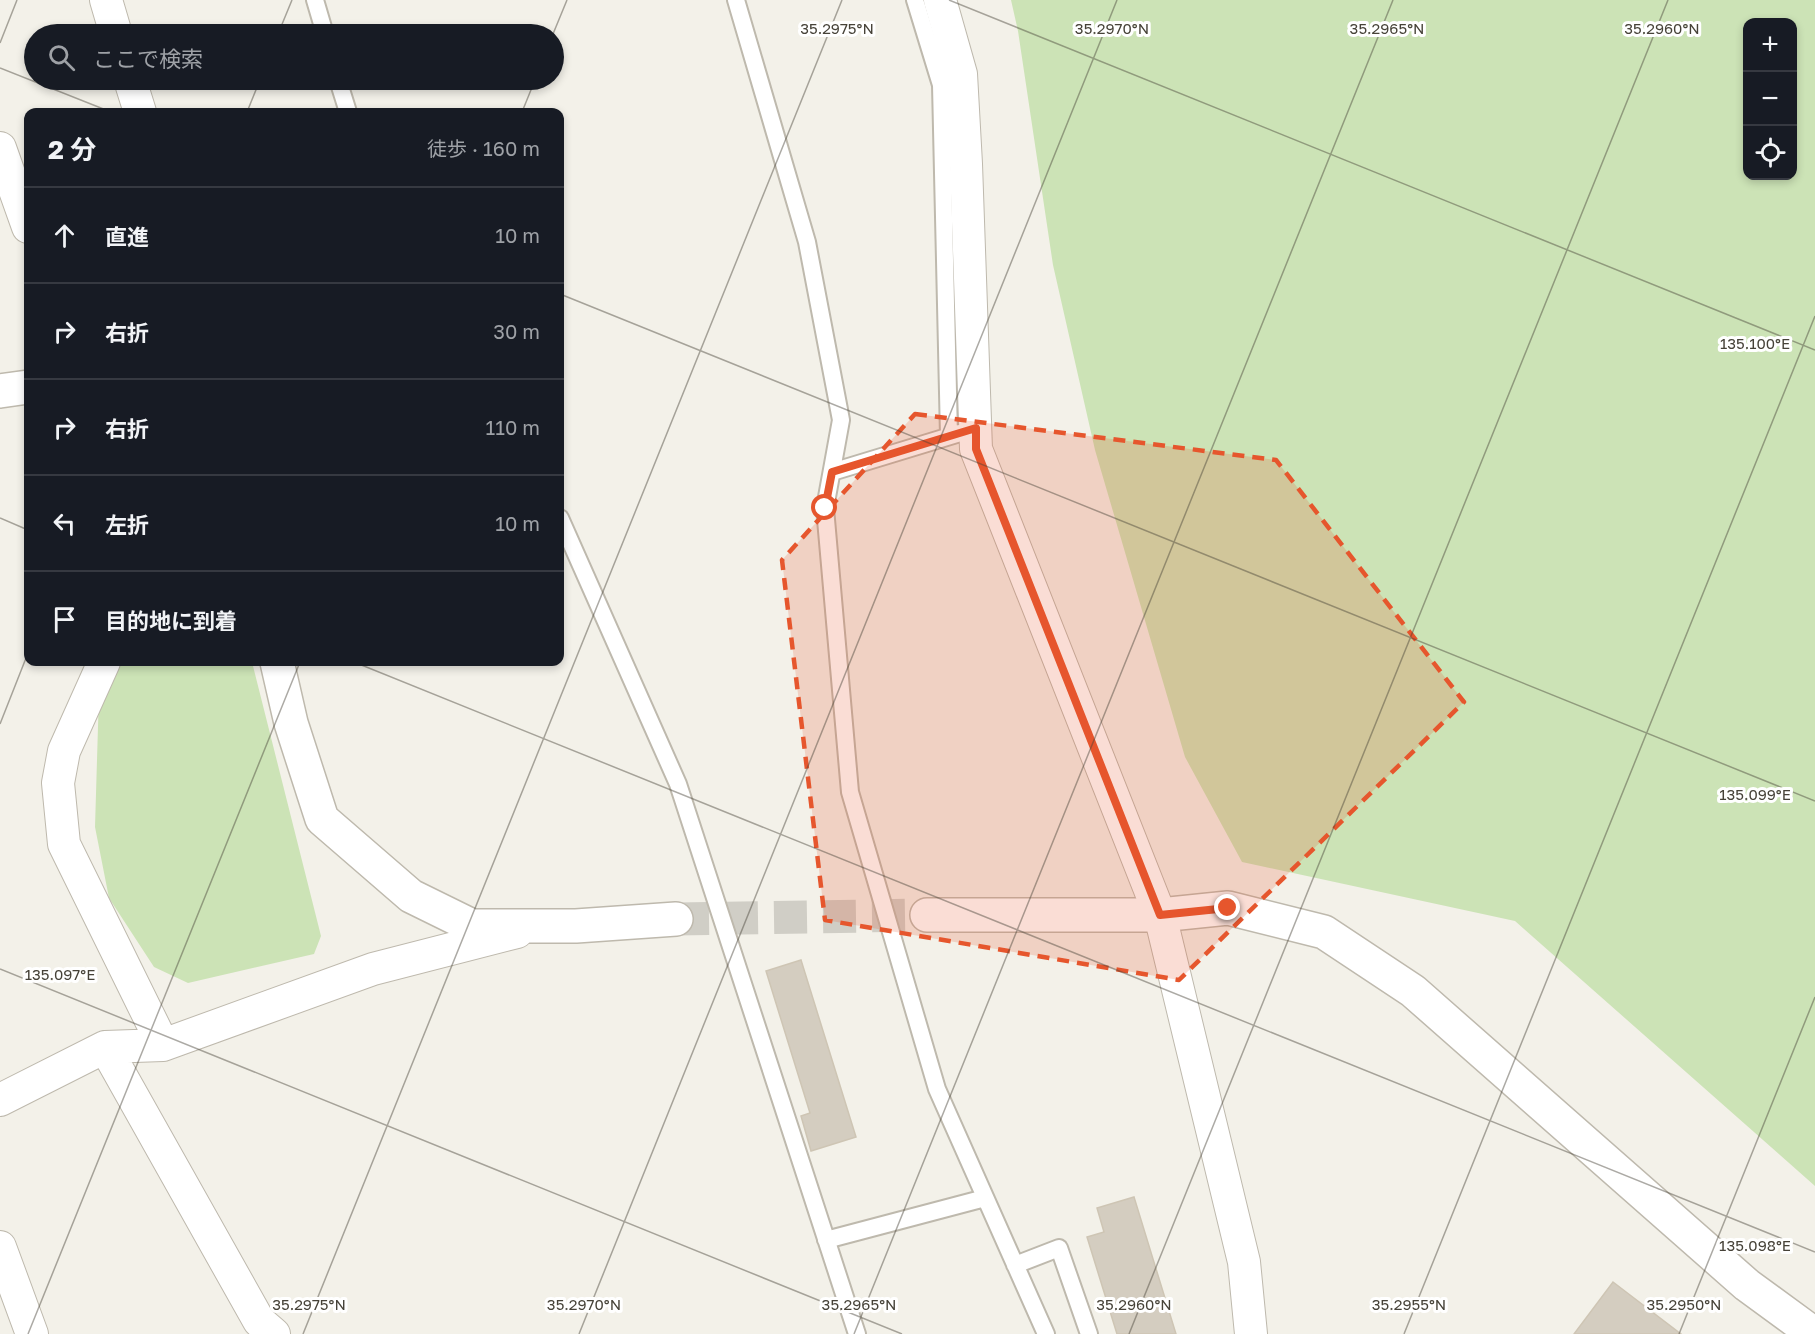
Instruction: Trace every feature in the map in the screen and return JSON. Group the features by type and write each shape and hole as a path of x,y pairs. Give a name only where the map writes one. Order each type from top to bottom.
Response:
{"street":[{"path":"106,0 113,24"},
{"path":"940,0 961,74 963,432 976,449 1160,915 1244,1262 1251,1334"},
{"path":"133,90 139,108"},
{"path":"0,148 24,216"},
{"path":"0,391 24,388"},
{"path":"102,666 64,751 58,783 64,844 163,1045"},
{"path":"278,666 291,723 322,819 411,896 472,926 576,926 676,919"},
{"path":"927,915 1160,915 1228,908 1323,932 1413,991 1747,1285 1814,1334"},
{"path":"0,1100 105,1047 163,1045 374,969 539,926"},
{"path":"105,1047 259,1321 274,1334"},
{"path":"0,1247 33,1334"}],"lane":[{"path":"315,0 322,24"},
{"path":"736,0 807,242 841,420 825,508 850,792 937,1089 1046,1334"},
{"path":"832,472 963,432 940,85 915,0"},
{"path":"341,90 347,108"},
{"path":"564,527 678,784 857,1334"},
{"path":"826,1240 986,1198"},
{"path":"1015,1265 1059,1248 1089,1334"}],"highlighted area":[{"path":"915,414 1276,460 1464,702 1179,980 825,920 782,560"}],"green space":[{"path":"1011,0 1815,0 1815,1186 1515,921 1242,862 1185,757 1095,450 1053,265 1018,31"},
{"path":"110,666 253,666 321,936 314,954 188,983 154,967 109,898 95,827 99,693"}],"building":[{"path":"801,960 856,1137 811,1151 801,1116 810,1113 766,971"},
{"path":"1134,1197 1176,1334 1117,1334 1087,1237 1104,1232 1097,1208"},
{"path":"1613,1282 1681,1334 1574,1334"}],"tunnel":[{"path":"676,919 927,915"}],"route":[{"path":"825,508 832,472 976,428 976,449 1160,915 1228,908"}]}
